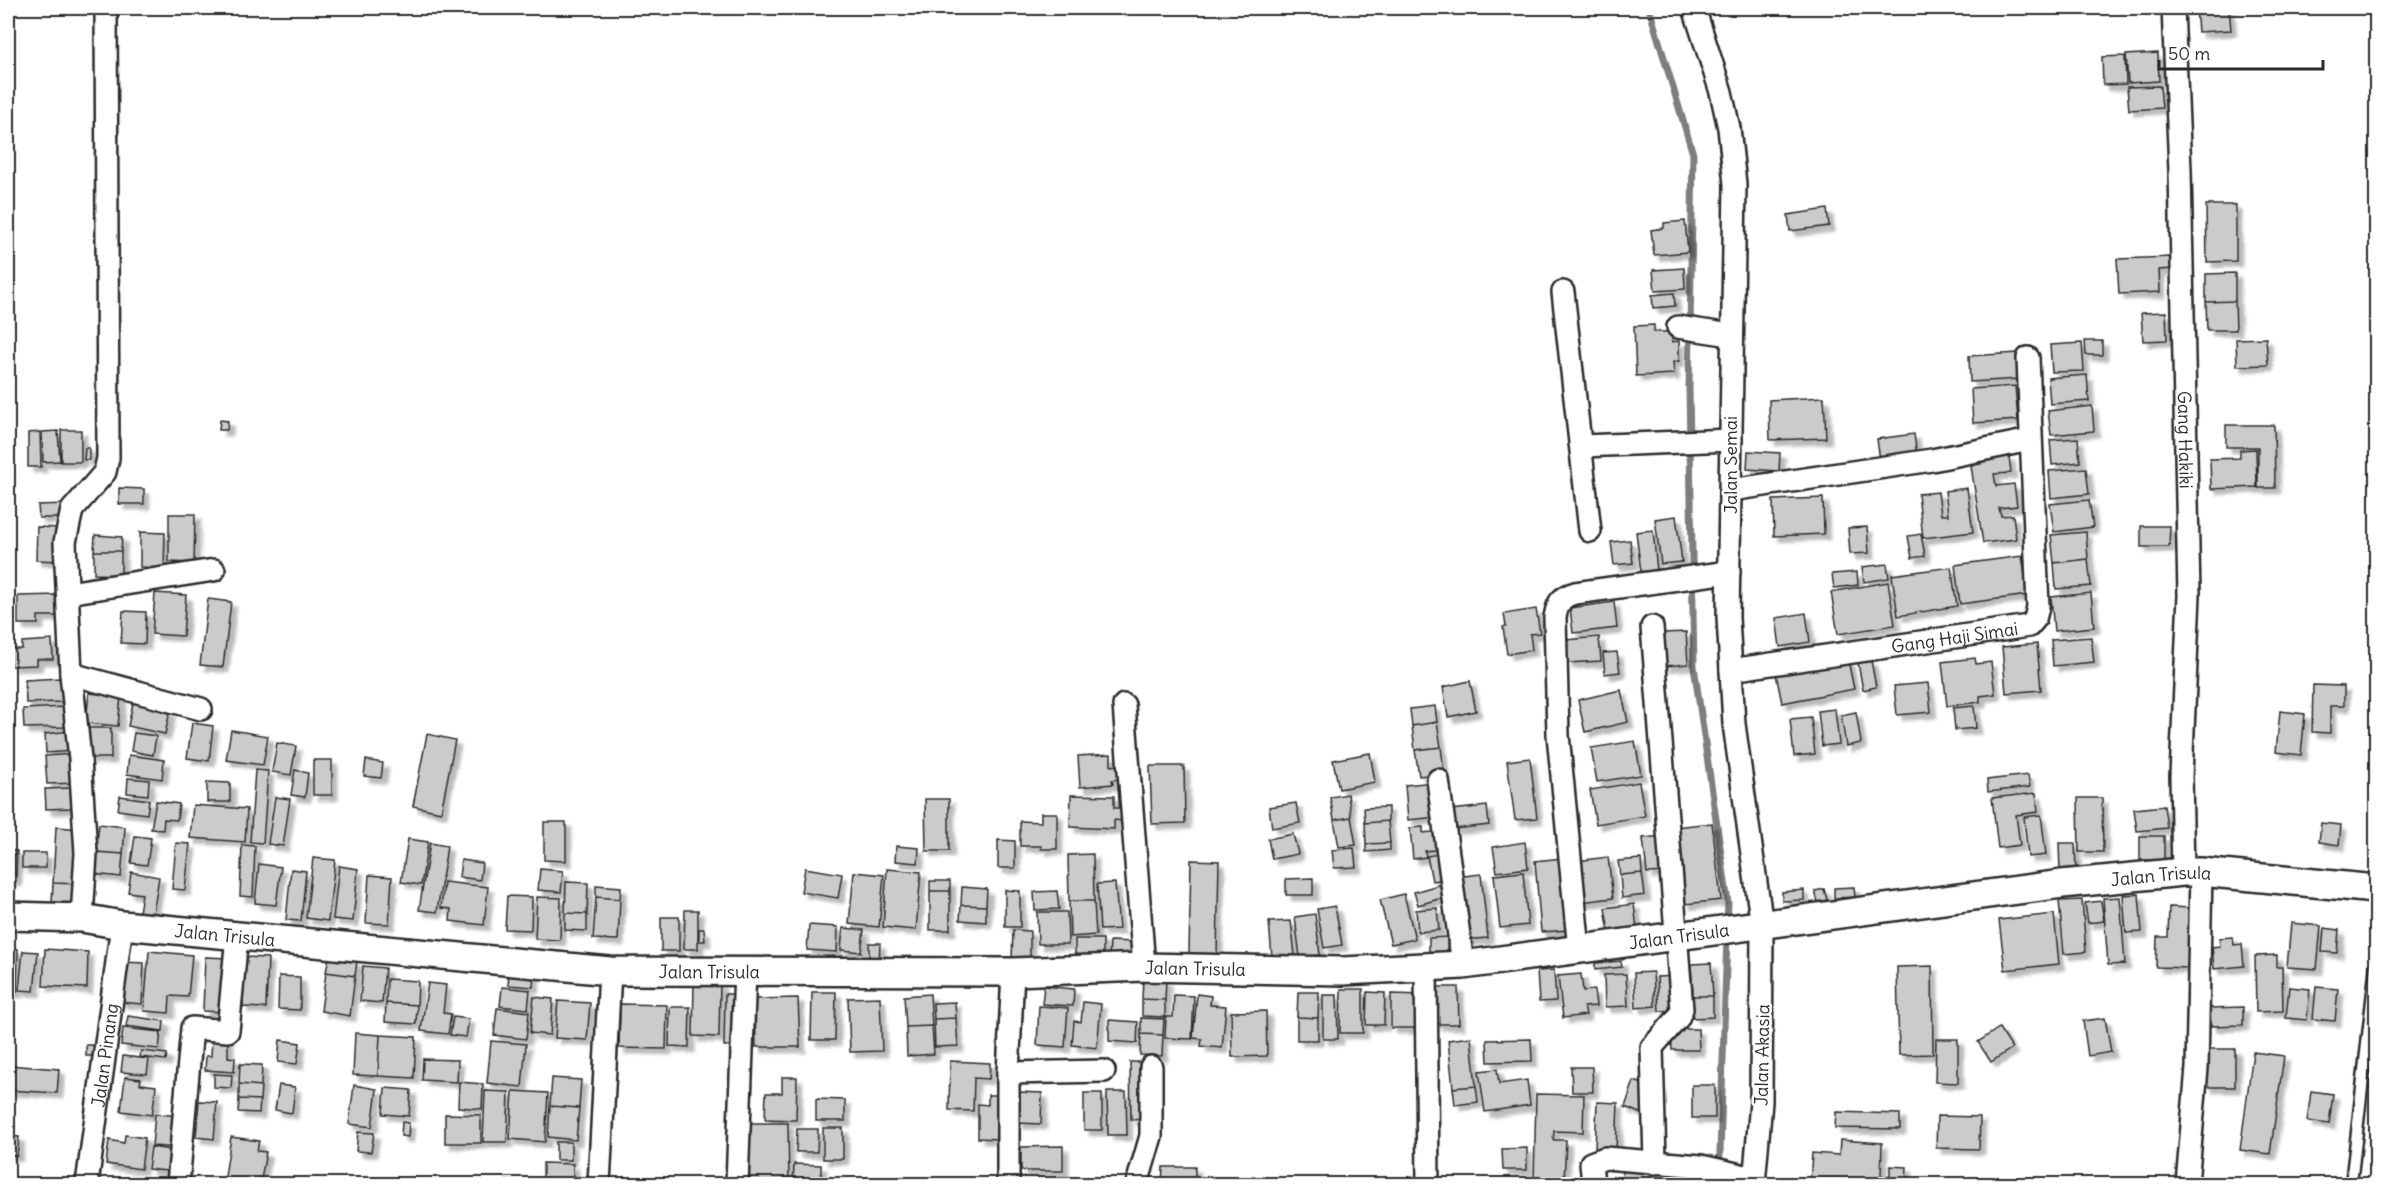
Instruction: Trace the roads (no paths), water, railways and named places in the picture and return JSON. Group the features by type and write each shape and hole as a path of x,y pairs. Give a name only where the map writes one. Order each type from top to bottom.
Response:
{"street":[{"path":"82,918 86,854 80,759 71,674 65,542 72,510 105,472 108,458 106,8"},
{"name":"Jalan Semai","path":"1694,8 1721,92 1729,128 1735,184 1706,332 1731,440 1731,490 1721,573 1734,724 1757,926"},
{"name":"Gang Hakiki","path":"2173,8 2180,170 2189,595 2181,776 2192,872 2197,1068 2187,1185"},
{"path":"1563,292 1590,531"},
{"name":"Gang Haji Simai","path":"1731,670 2029,626 2035,619 2038,607 2028,358"},
{"path":"1582,446 1731,440"},
{"path":"1731,490 1932,460 2030,440"},
{"path":"68,593 214,570"},
{"path":"1579,950 1558,735 1555,617 1558,603 1564,596 1575,593 1671,578 1721,573"},
{"path":"1652,627 1682,1009 1678,1018 1652,1047 1655,1163"},
{"path":"71,674 201,709"},
{"path":"1124,705 1144,967"},
{"path":"1438,780 1462,965"},
{"name":"Jalan Trisula","path":"8,916 82,918 122,925 610,971 1013,972 1144,967 1343,971 1462,965 2062,884 2192,872 2376,889"},
{"name":"Jalan Pinang","path":"87,1185 122,925"},
{"name":"Jalan Akasia","path":"1753,1180 1761,1102 1757,926"},
{"path":"178,1185 192,1028 228,1031 237,936"},
{"path":"1426,966 1428,1185"},
{"path":"736,1185 745,970"},
{"path":"599,1185 610,971"},
{"path":"1008,1185 1008,1073 1013,972"},
{"path":"1137,1185 1151,1136 1151,1067"},
{"path":"1008,1073 1104,1071"},
{"path":"1593,1185 1591,1163 1598,1159 1712,1169 1753,1180"}],"lane":[{"path":"2351,1185 2376,964"}],"waterway":[{"path":"1649,8 1693,154 1689,389 1694,666 1728,903 1727,924"},
{"path":"1719,1184 1727,935"}]}
